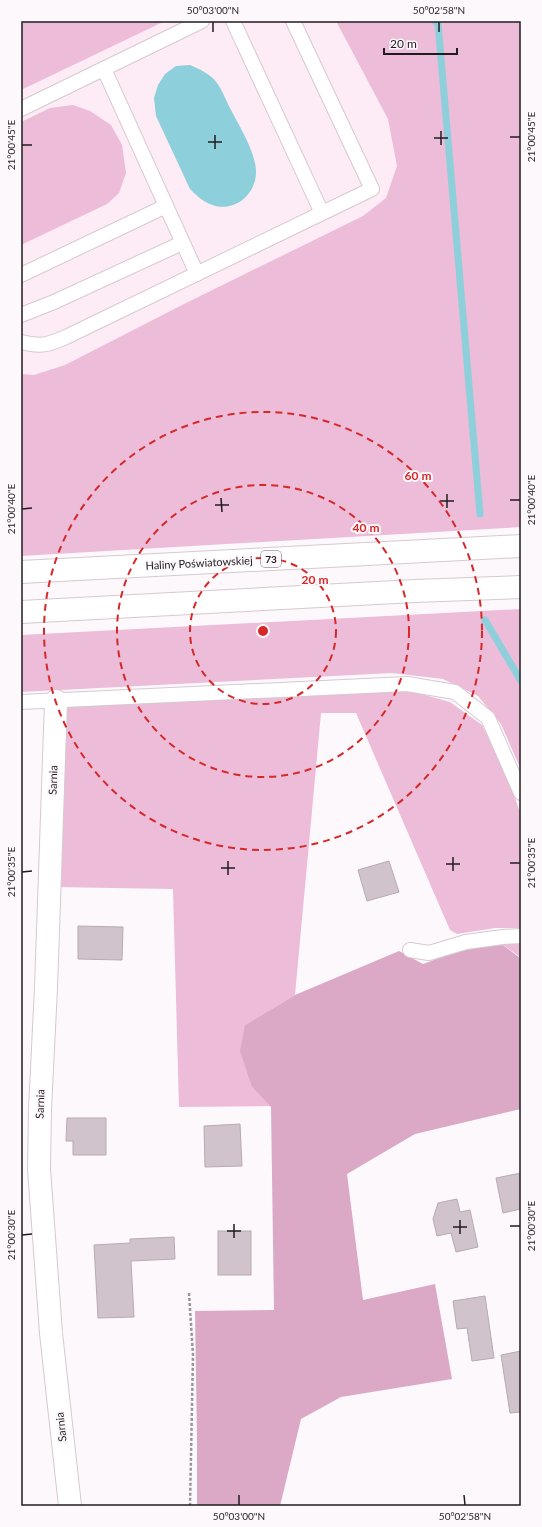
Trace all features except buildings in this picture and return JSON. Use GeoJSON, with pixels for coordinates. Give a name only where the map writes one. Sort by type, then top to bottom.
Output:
{"type":"FeatureCollection","features":[{"type":"Feature","properties":{"kind":"main road","name":"Haliny Poświatowskiej"},"geometry":{"type":"LineString","coordinates":[[21,572],[521,546]]}},
{"type":"Feature","properties":{"kind":"main road"},"geometry":{"type":"LineString","coordinates":[[21,612],[415,591],[521,587]]}},
{"type":"Feature","properties":{"kind":"main road","name":"Sarnia"},"geometry":{"type":"LineString","coordinates":[[56,701],[39,1169],[50,1333],[70,1506]]}},
{"type":"Feature","properties":{"kind":"lane"},"geometry":{"type":"LineString","coordinates":[[21,109],[202,21]]}},
{"type":"Feature","properties":{"kind":"lane"},"geometry":{"type":"LineString","coordinates":[[233,21],[322,213]]}},
{"type":"Feature","properties":{"kind":"lane"},"geometry":{"type":"LineString","coordinates":[[21,342],[37,346],[52,343],[159,293],[372,188],[293,21]]}},
{"type":"Feature","properties":{"kind":"lane"},"geometry":{"type":"LineString","coordinates":[[104,69],[197,274]]}},
{"type":"Feature","properties":{"kind":"lane"},"geometry":{"type":"LineString","coordinates":[[21,275],[166,206]]}},
{"type":"Feature","properties":{"kind":"lane"},"geometry":{"type":"LineString","coordinates":[[21,315],[54,302],[182,243]]}},
{"type":"Feature","properties":{"kind":"lane"},"geometry":{"type":"LineString","coordinates":[[21,702],[407,684],[455,692],[488,718],[521,793]]}},
{"type":"Feature","properties":{"kind":"lane"},"geometry":{"type":"LineString","coordinates":[[410,950],[429,953],[466,942],[521,936]]}},
{"type":"Feature","properties":{"kind":"path"},"geometry":{"type":"LineString","coordinates":[[190,1293],[193,1354],[190,1506]]}},
{"type":"Feature","properties":{"kind":"shaded area"},"geometry":{"type":"Polygon","coordinates":[[[21,21],[403,21],[456,445],[21,507],[21,21]]]}},
{"type":"Feature","properties":{"kind":"shaded area"},"geometry":{"type":"Polygon","coordinates":[[[21,21],[165,21],[21,90],[21,21]]]}},
{"type":"Feature","properties":{"kind":"shaded area"},"geometry":{"type":"Polygon","coordinates":[[[336,21],[521,21],[521,527],[21,556],[21,374],[34,375],[65,365],[184,304],[363,216],[386,198],[397,166],[388,119],[336,21]]]}},
{"type":"Feature","properties":{"kind":"shaded area"},"geometry":{"type":"Polygon","coordinates":[[[73,105],[90,111],[111,125],[122,145],[126,173],[119,193],[107,204],[21,245],[21,122],[50,108],[73,105]]]}},
{"type":"Feature","properties":{"kind":"shaded area"},"geometry":{"type":"Polygon","coordinates":[[[521,609],[521,770],[501,724],[478,696],[443,679],[392,673],[21,692],[21,635],[521,609]]]}},
{"type":"Feature","properties":{"kind":"shaded area"},"geometry":{"type":"Polygon","coordinates":[[[407,690],[450,702],[482,725],[506,773],[521,815],[521,928],[495,928],[457,934],[450,930],[356,713],[321,713],[295,995],[245,1025],[252,1087],[271,1106],[179,1107],[173,889],[54,887],[60,717],[68,705],[407,690]]]}},
{"type":"Feature","properties":{"kind":"shaded area"},"geometry":{"type":"Polygon","coordinates":[[[521,942],[521,963],[519,956],[500,943],[521,942]]]}},
{"type":"Feature","properties":{"kind":"shaded area"},"geometry":{"type":"Polygon","coordinates":[[[500,943],[519,957],[521,963],[521,1109],[415,1134],[347,1174],[363,1300],[435,1284],[452,1379],[341,1397],[301,1419],[280,1506],[197,1506],[195,1311],[274,1310],[271,1107],[252,1087],[240,1051],[245,1025],[295,995],[399,951],[423,964],[456,952],[500,943]]]}},
{"type":"Feature","properties":{"kind":"water"},"geometry":{"type":"Polygon","coordinates":[[[190,65],[208,74],[217,83],[246,139],[253,156],[256,172],[252,189],[241,201],[234,205],[226,207],[210,204],[202,200],[190,189],[156,116],[154,98],[158,85],[165,74],[176,66],[190,65]]]}},
{"type":"Feature","properties":{"kind":"waterway"},"geometry":{"type":"LineString","coordinates":[[435,21],[438,23],[480,514]]}},
{"type":"Feature","properties":{"kind":"waterway"},"geometry":{"type":"LineString","coordinates":[[485,620],[521,681]]}}]}
